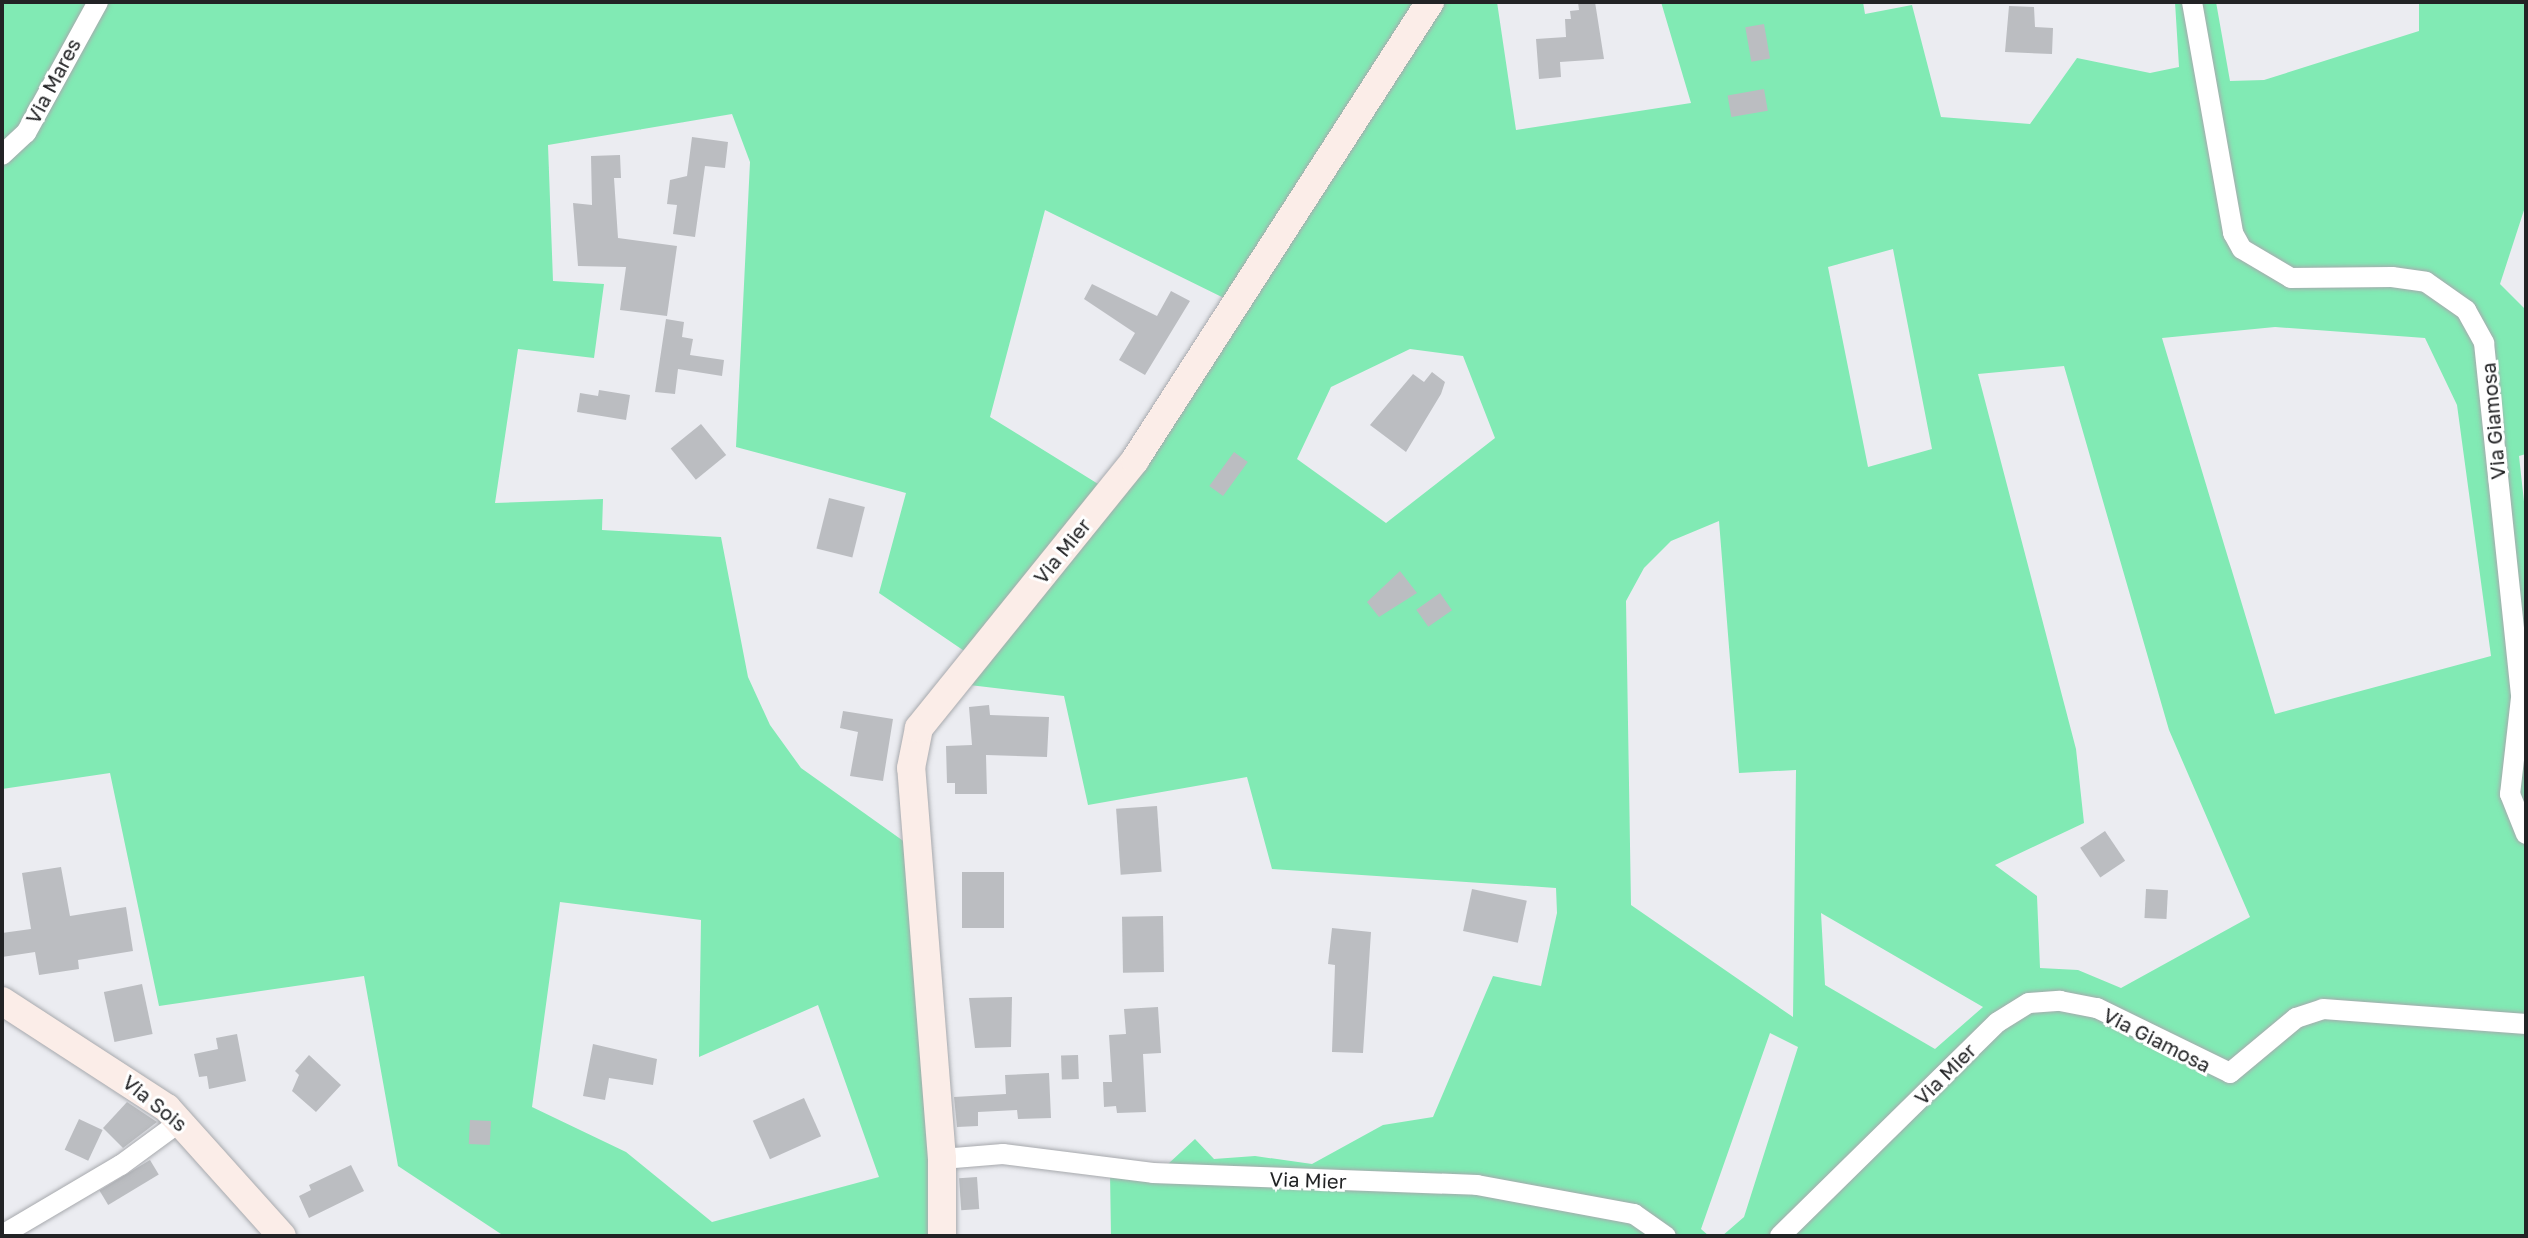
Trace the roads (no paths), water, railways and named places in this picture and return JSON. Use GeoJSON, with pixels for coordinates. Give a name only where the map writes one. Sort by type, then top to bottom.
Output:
{"type":"FeatureCollection","features":[{"type":"Feature","properties":{"kind":"street","name":"Via Mares"},"geometry":{"type":"LineString","coordinates":[[2,155],[26,133],[98,2]]}},
{"type":"Feature","properties":{"kind":"street","name":"Via Mier"},"geometry":{"type":"LineString","coordinates":[[942,1236],[942,1159],[911,768],[919,728],[1135,460],[1430,2]]}},
{"type":"Feature","properties":{"kind":"street","name":"Via Giamosa"},"geometry":{"type":"LineString","coordinates":[[2192,2],[2233,233],[2242,249],[2291,278],[2392,277],[2426,282],[2466,310],[2484,343],[2521,698],[2510,794],[2526,834]]}},
{"type":"Feature","properties":{"kind":"street","name":"Via Sois"},"geometry":{"type":"LineString","coordinates":[[2,1001],[141,1088],[181,1121],[282,1236]]}},
{"type":"Feature","properties":{"kind":"street","name":"Via Giamosa"},"geometry":{"type":"LineString","coordinates":[[2007,1015],[2044,1001],[2097,1008],[2230,1073],[2251,1061],[2285,1026],[2323,1009],[2526,1024]]}},
{"type":"Feature","properties":{"kind":"street","name":"Via Mier"},"geometry":{"type":"LineString","coordinates":[[1780,1236],[2007,1015]]}},
{"type":"Feature","properties":{"kind":"street"},"geometry":{"type":"LineString","coordinates":[[2,1235],[121,1165],[181,1121]]}},
{"type":"Feature","properties":{"kind":"street","name":"Via Mier"},"geometry":{"type":"LineString","coordinates":[[942,1159],[1003,1154],[1153,1173],[1477,1185],[1634,1214],[1666,1236]]}}]}
